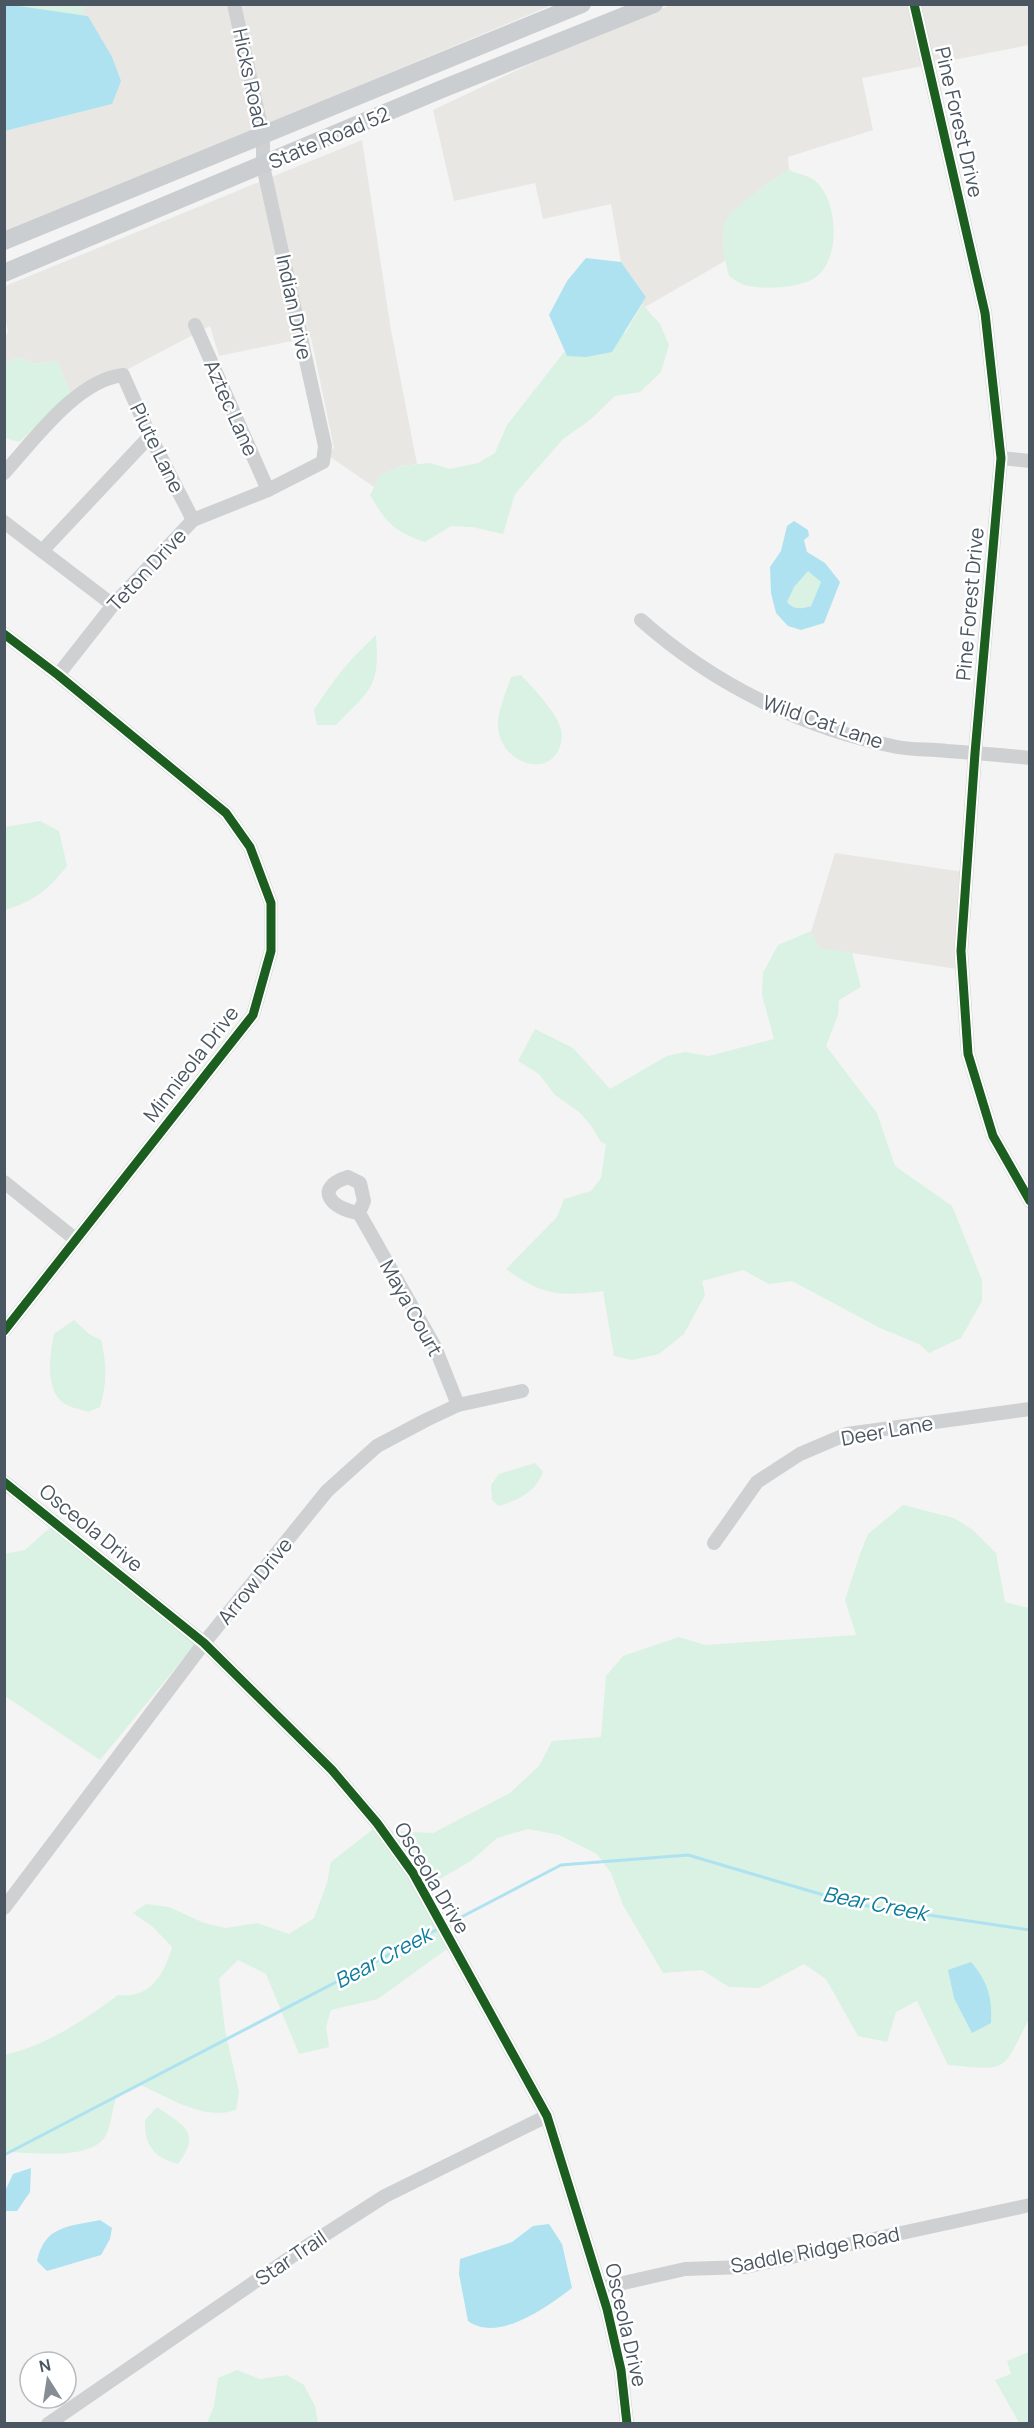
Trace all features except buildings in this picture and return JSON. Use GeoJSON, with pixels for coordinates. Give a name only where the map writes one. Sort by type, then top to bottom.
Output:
{"type":"FeatureCollection","features":[{"type":"Feature","properties":{"kind":"main road","name":"State Road 52"},"geometry":{"type":"LineString","coordinates":[[4,273],[582,4]]}},
{"type":"Feature","properties":{"kind":"main road","name":"State Road 52"},"geometry":{"type":"LineString","coordinates":[[4,241],[437,91],[654,4]]}},
{"type":"Feature","properties":{"kind":"street","name":"Hicks Road"},"geometry":{"type":"LineString","coordinates":[[234,4],[263,151]]}},
{"type":"Feature","properties":{"kind":"street","name":"Pine Forest Drive"},"geometry":{"type":"LineString","coordinates":[[914,4],[985,313],[1001,458],[975,753],[961,951],[968,1054],[993,1136],[1029,1201]]}},
{"type":"Feature","properties":{"kind":"street","name":"Indian Drive"},"geometry":{"type":"LineString","coordinates":[[263,151],[325,446],[323,462]]}},
{"type":"Feature","properties":{"kind":"street","name":"Aztec Lane"},"geometry":{"type":"LineString","coordinates":[[195,325],[268,490]]}},
{"type":"Feature","properties":{"kind":"street","name":"Piute Lane"},"geometry":{"type":"LineString","coordinates":[[4,473],[69,402],[110,376],[123,375],[150,436],[193,520]]}},
{"type":"Feature","properties":{"kind":"street"},"geometry":{"type":"LineString","coordinates":[[42,551],[150,436]]}},
{"type":"Feature","properties":{"kind":"street"},"geometry":{"type":"LineString","coordinates":[[1001,458],[1029,461]]}},
{"type":"Feature","properties":{"kind":"street","name":"Teton Drive"},"geometry":{"type":"LineString","coordinates":[[58,675],[113,605],[193,520],[268,490],[323,462]]}},
{"type":"Feature","properties":{"kind":"street"},"geometry":{"type":"LineString","coordinates":[[4,522],[113,605]]}},
{"type":"Feature","properties":{"kind":"street","name":"Wild Cat Lane"},"geometry":{"type":"LineString","coordinates":[[641,620],[690,659],[734,687],[774,708],[817,724],[898,747],[1029,758]]}},
{"type":"Feature","properties":{"kind":"street","name":"Minnieola Drive"},"geometry":{"type":"LineString","coordinates":[[4,634],[58,675],[226,813],[250,847],[271,903],[271,951],[253,1015],[4,1331]]}},
{"type":"Feature","properties":{"kind":"street"},"geometry":{"type":"LineString","coordinates":[[4,1182],[75,1239]]}},
{"type":"Feature","properties":{"kind":"street","name":"Maya Court"},"geometry":{"type":"LineString","coordinates":[[360,1213],[435,1347],[458,1405]]}},
{"type":"Feature","properties":{"kind":"street","name":"Arrow Drive"},"geometry":{"type":"LineString","coordinates":[[4,1908],[204,1643],[327,1491],[377,1446],[458,1405],[522,1391]]}},
{"type":"Feature","properties":{"kind":"street","name":"Deer Lane"},"geometry":{"type":"LineString","coordinates":[[714,1543],[757,1482],[800,1455],[847,1434],[1029,1409]]}},
{"type":"Feature","properties":{"kind":"street","name":"Osceola Drive"},"geometry":{"type":"LineString","coordinates":[[4,1482],[204,1643],[332,1770],[377,1823],[412,1873],[547,2116],[601,2288],[621,2370],[627,2424]]}},
{"type":"Feature","properties":{"kind":"street","name":"Star Trail"},"geometry":{"type":"LineString","coordinates":[[48,2424],[304,2248],[385,2196],[547,2116]]}},
{"type":"Feature","properties":{"kind":"street","name":"Saddle Ridge Road"},"geometry":{"type":"LineString","coordinates":[[601,2288],[685,2270],[745,2267],[1029,2205]]}},
{"type":"Feature","properties":{"kind":"shaded area"},"geometry":{"type":"Polygon","coordinates":[[[84,5],[229,5],[256,129],[5,232],[5,131],[112,104],[88,16],[82,15],[84,5]]]}},
{"type":"Feature","properties":{"kind":"shaded area"},"geometry":{"type":"Polygon","coordinates":[[[239,5],[552,5],[265,125],[239,5]]]}},
{"type":"Feature","properties":{"kind":"shaded area"},"geometry":{"type":"Polygon","coordinates":[[[671,5],[1029,5],[1029,45],[862,78],[873,130],[788,157],[789,170],[757,191],[724,237],[725,261],[645,307],[642,304],[646,297],[621,262],[611,204],[543,219],[535,183],[454,201],[433,110],[600,31],[671,5]]]}},
{"type":"Feature","properties":{"kind":"shaded area"},"geometry":{"type":"Polygon","coordinates":[[[362,140],[391,330],[417,464],[401,466],[381,475],[374,487],[326,454],[334,448],[311,337],[219,356],[210,326],[94,387],[71,394],[57,361],[34,364],[20,357],[5,363],[4,340],[8,331],[5,318],[5,286],[362,140]]]}},
{"type":"Feature","properties":{"kind":"shaded area"},"geometry":{"type":"Polygon","coordinates":[[[835,853],[971,873],[964,970],[818,948],[811,932],[835,853]]]}},
{"type":"Feature","properties":{"kind":"green space"},"geometry":{"type":"Polygon","coordinates":[[[6,5],[84,5],[82,15],[6,5]]]}},
{"type":"Feature","properties":{"kind":"green space"},"geometry":{"type":"Polygon","coordinates":[[[788,170],[814,180],[828,201],[834,230],[829,259],[822,271],[807,282],[769,288],[741,284],[729,276],[727,270],[723,240],[726,220],[745,200],[788,170]]]}},
{"type":"Feature","properties":{"kind":"green space"},"geometry":{"type":"Polygon","coordinates":[[[642,304],[660,324],[669,345],[661,372],[640,392],[615,396],[590,420],[563,439],[515,494],[503,534],[472,527],[451,526],[425,542],[399,530],[381,513],[370,495],[380,475],[401,466],[430,463],[450,469],[478,463],[495,453],[507,425],[565,351],[567,356],[626,332],[642,304]]]}},
{"type":"Feature","properties":{"kind":"green space"},"geometry":{"type":"Polygon","coordinates":[[[20,357],[34,364],[57,361],[71,394],[19,442],[5,438],[5,363],[20,357]]]}},
{"type":"Feature","properties":{"kind":"green space"},"geometry":{"type":"Polygon","coordinates":[[[808,570],[821,582],[811,606],[795,608],[787,602],[794,587],[808,570]]]}},
{"type":"Feature","properties":{"kind":"green space"},"geometry":{"type":"Polygon","coordinates":[[[376,635],[376,666],[371,686],[336,725],[317,725],[314,710],[321,699],[350,661],[376,635]]]}},
{"type":"Feature","properties":{"kind":"green space"},"geometry":{"type":"Polygon","coordinates":[[[521,675],[546,703],[561,729],[559,750],[551,759],[541,764],[530,764],[519,760],[501,741],[498,727],[500,709],[511,677],[521,675]]]}},
{"type":"Feature","properties":{"kind":"green space"},"geometry":{"type":"Polygon","coordinates":[[[40,821],[59,831],[67,866],[40,894],[5,910],[5,827],[40,821]]]}},
{"type":"Feature","properties":{"kind":"green space"},"geometry":{"type":"Polygon","coordinates":[[[811,931],[819,948],[852,953],[861,987],[839,1000],[838,1015],[826,1046],[877,1113],[895,1166],[952,1206],[982,1280],[982,1301],[961,1338],[929,1353],[919,1344],[880,1328],[792,1281],[769,1284],[743,1270],[702,1281],[705,1295],[684,1334],[659,1354],[632,1360],[614,1356],[603,1291],[575,1294],[552,1292],[518,1278],[506,1269],[557,1217],[564,1199],[591,1191],[601,1178],[606,1144],[601,1142],[579,1112],[555,1095],[539,1074],[518,1061],[535,1029],[573,1048],[610,1089],[667,1056],[685,1052],[709,1056],[774,1039],[762,995],[763,973],[778,945],[811,931]]]}},
{"type":"Feature","properties":{"kind":"green space"},"geometry":{"type":"Polygon","coordinates":[[[74,1320],[89,1334],[101,1340],[104,1358],[105,1382],[100,1407],[88,1412],[65,1404],[58,1398],[51,1381],[50,1361],[54,1334],[74,1320]]]}},
{"type":"Feature","properties":{"kind":"green space"},"geometry":{"type":"Polygon","coordinates":[[[535,1463],[543,1472],[531,1490],[499,1506],[492,1500],[491,1485],[499,1474],[535,1463]]]}},
{"type":"Feature","properties":{"kind":"green space"},"geometry":{"type":"Polygon","coordinates":[[[903,1505],[954,1518],[973,1530],[996,1553],[1005,1602],[1029,1608],[1029,2019],[1008,2058],[1002,2064],[983,2068],[948,2065],[917,2001],[896,2012],[887,2042],[858,2036],[826,1979],[804,1964],[759,1988],[729,1987],[702,1970],[663,1973],[623,1905],[611,1873],[597,1854],[559,1835],[528,1829],[497,1838],[471,1861],[426,1887],[389,1831],[433,1833],[510,1793],[539,1766],[552,1741],[601,1737],[606,1676],[623,1656],[679,1637],[705,1645],[856,1635],[845,1600],[860,1554],[868,1534],[903,1505]]]}},
{"type":"Feature","properties":{"kind":"green space"},"geometry":{"type":"Polygon","coordinates":[[[52,1526],[196,1643],[100,1760],[5,1696],[4,1554],[25,1550],[52,1526]]]}},
{"type":"Feature","properties":{"kind":"green space"},"geometry":{"type":"Polygon","coordinates":[[[372,1830],[377,1831],[409,1876],[447,1949],[378,1999],[331,2010],[326,2027],[329,2047],[299,2054],[266,1974],[238,1960],[219,1979],[225,2030],[239,2092],[236,2110],[223,2113],[198,2110],[138,2084],[117,2095],[106,2135],[99,2143],[88,2149],[59,2154],[5,2152],[4,2055],[35,2045],[64,2031],[118,1995],[139,1993],[147,1989],[154,1983],[165,1966],[172,1947],[153,1927],[133,1913],[146,1904],[169,1907],[204,1923],[226,1928],[257,1923],[289,1934],[314,1918],[327,1883],[331,1862],[372,1830]]]}},
{"type":"Feature","properties":{"kind":"green space"},"geometry":{"type":"Polygon","coordinates":[[[157,2107],[181,2124],[189,2136],[189,2144],[178,2164],[157,2154],[146,2137],[145,2120],[157,2107]]]}},
{"type":"Feature","properties":{"kind":"green space"},"geometry":{"type":"Polygon","coordinates":[[[1029,2352],[1029,2423],[1019,2423],[995,2380],[1011,2374],[1007,2361],[1029,2352]]]}},
{"type":"Feature","properties":{"kind":"green space"},"geometry":{"type":"Polygon","coordinates":[[[237,2370],[260,2379],[287,2375],[304,2385],[315,2406],[318,2423],[207,2423],[214,2406],[218,2378],[237,2370]]]}},
{"type":"Feature","properties":{"kind":"water"},"geometry":{"type":"Polygon","coordinates":[[[5,4],[88,16],[112,57],[121,81],[112,104],[5,131],[5,4]]]}},
{"type":"Feature","properties":{"kind":"water"},"geometry":{"type":"Polygon","coordinates":[[[586,258],[621,262],[646,297],[612,352],[586,357],[567,356],[549,315],[567,281],[586,258]]]}},
{"type":"Feature","properties":{"kind":"water"},"geometry":{"type":"Polygon","coordinates":[[[794,521],[808,530],[809,536],[804,540],[807,552],[825,563],[840,582],[824,623],[801,630],[788,626],[776,613],[771,593],[770,567],[781,551],[787,526],[794,521]],[[808,571],[794,587],[787,602],[798,608],[811,606],[821,582],[808,571]]]}},
{"type":"Feature","properties":{"kind":"water"},"geometry":{"type":"Polygon","coordinates":[[[971,1962],[985,1983],[990,1998],[991,2014],[991,2023],[972,2033],[954,1998],[948,1970],[971,1962]]]}},
{"type":"Feature","properties":{"kind":"water"},"geometry":{"type":"Polygon","coordinates":[[[31,2168],[30,2192],[17,2211],[5,2211],[5,2191],[13,2174],[31,2168]]]}},
{"type":"Feature","properties":{"kind":"water"},"geometry":{"type":"Polygon","coordinates":[[[100,2220],[112,2228],[110,2239],[101,2255],[47,2271],[37,2261],[46,2240],[52,2234],[68,2227],[100,2220]]]}},
{"type":"Feature","properties":{"kind":"water"},"geometry":{"type":"Polygon","coordinates":[[[549,2224],[562,2244],[572,2288],[536,2313],[507,2325],[493,2328],[480,2327],[468,2321],[459,2274],[460,2259],[512,2242],[533,2226],[549,2224]]]}},
{"type":"Feature","properties":{"kind":"waterway","name":"Bear Creek"},"geometry":{"type":"LineString","coordinates":[[446,1925],[561,1865],[688,1855],[854,1904],[1030,1930]]}},
{"type":"Feature","properties":{"kind":"waterway","name":"Bear Creek"},"geometry":{"type":"LineString","coordinates":[[4,2155],[438,1929]]}},
{"type":"Feature","properties":{"kind":"cycle path"},"geometry":{"type":"LineString","coordinates":[[914,4],[985,313],[1001,458],[975,753],[961,951],[968,1054],[993,1136],[1030,1201]]}},
{"type":"Feature","properties":{"kind":"cycle path"},"geometry":{"type":"LineString","coordinates":[[4,634],[58,675],[226,813],[250,847],[271,903],[271,951],[253,1015],[4,1331]]}},
{"type":"Feature","properties":{"kind":"cycle path"},"geometry":{"type":"LineString","coordinates":[[4,1482],[204,1643],[332,1770],[377,1823],[413,1873],[547,2116],[607,2309],[621,2370],[627,2424]]}}]}
